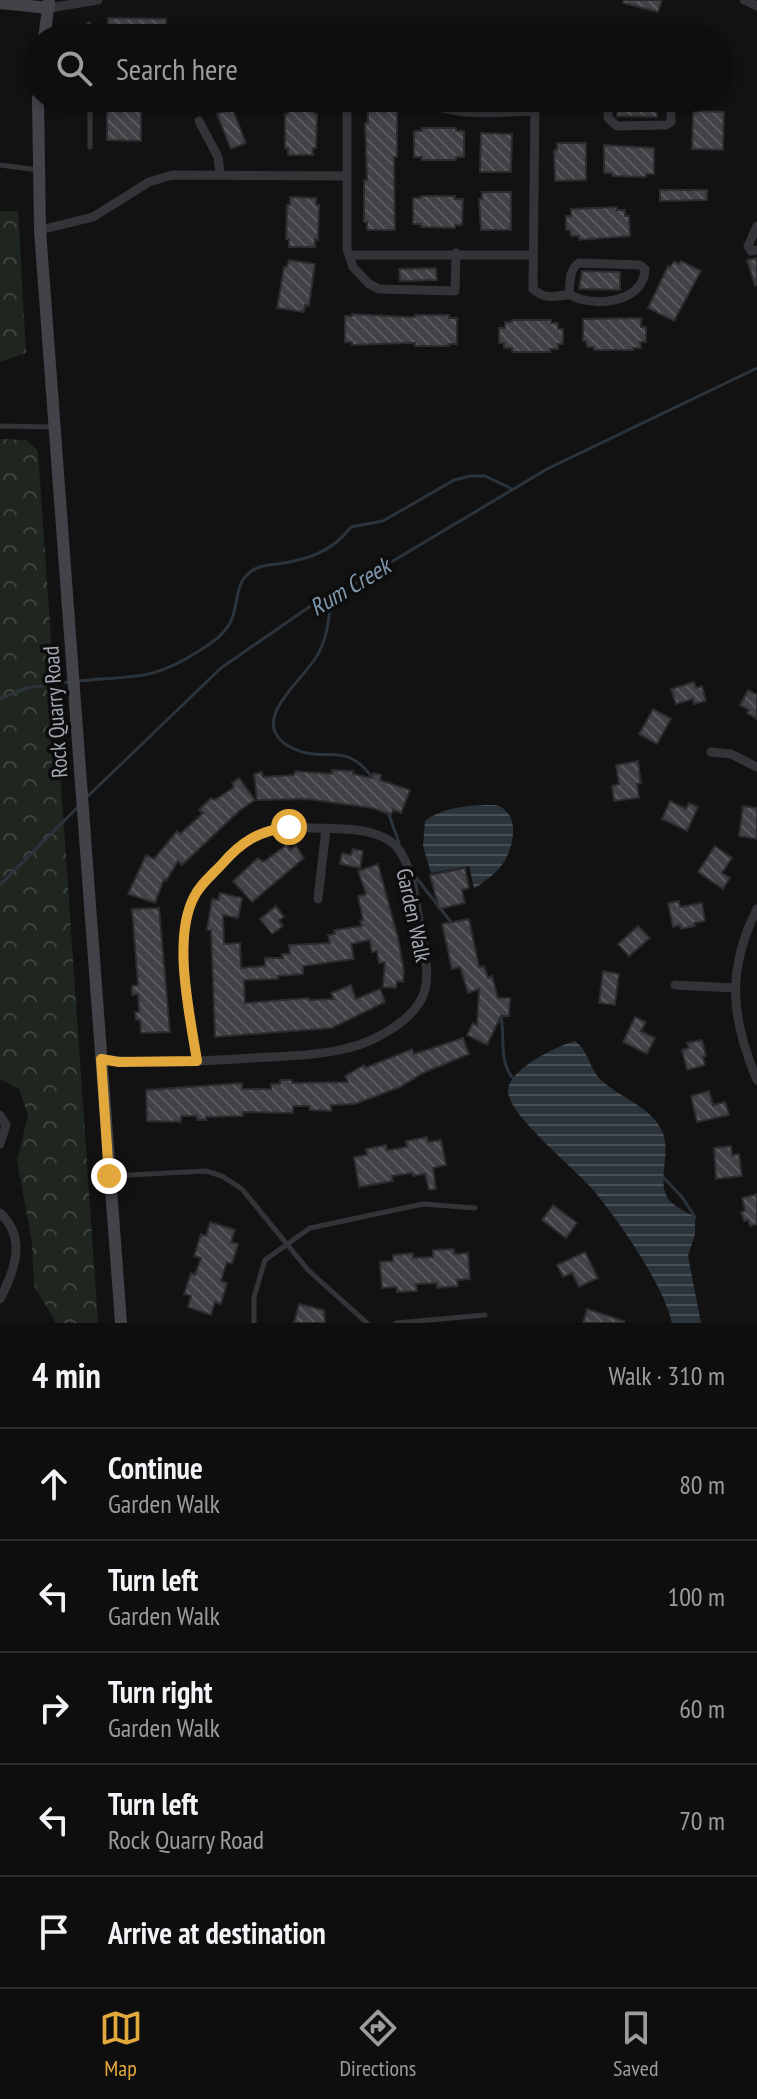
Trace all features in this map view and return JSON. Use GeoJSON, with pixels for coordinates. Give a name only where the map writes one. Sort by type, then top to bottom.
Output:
{"type":"FeatureCollection","features":[{"type":"Feature","properties":{"kind":"street"},"geometry":{"type":"LineString","coordinates":[[0,3],[49,4],[98,0]]}},
{"type":"Feature","properties":{"kind":"street"},"geometry":{"type":"LineString","coordinates":[[744,0],[757,6]]}},
{"type":"Feature","properties":{"kind":"street"},"geometry":{"type":"LineString","coordinates":[[46,24],[49,4]]}},
{"type":"Feature","properties":{"kind":"street","name":"Rock Quarry Road"},"geometry":{"type":"LineString","coordinates":[[38,112],[40,230],[121,1323]]}},
{"type":"Feature","properties":{"kind":"street"},"geometry":{"type":"LineString","coordinates":[[347,112],[346,240],[349,255],[361,276],[379,289],[455,291],[456,253]]}},
{"type":"Feature","properties":{"kind":"street"},"geometry":{"type":"LineString","coordinates":[[451,112],[484,112]]}},
{"type":"Feature","properties":{"kind":"street"},"geometry":{"type":"LineString","coordinates":[[534,112],[533,289],[551,298],[569,294],[581,300],[617,300],[627,297],[638,287],[645,269],[640,265],[579,263],[574,266],[569,294]]}},
{"type":"Feature","properties":{"kind":"street"},"geometry":{"type":"LineString","coordinates":[[608,112],[608,118],[617,126],[666,125],[671,122],[671,112]]}},
{"type":"Feature","properties":{"kind":"street"},"geometry":{"type":"LineString","coordinates":[[199,121],[218,157],[220,174]]}},
{"type":"Feature","properties":{"kind":"street"},"geometry":{"type":"LineString","coordinates":[[40,230],[93,217],[149,182],[172,175],[346,176]]}},
{"type":"Feature","properties":{"kind":"street"},"geometry":{"type":"LineString","coordinates":[[757,226],[748,246],[751,251],[757,250]]}},
{"type":"Feature","properties":{"kind":"street"},"geometry":{"type":"LineString","coordinates":[[349,255],[533,255]]}},
{"type":"Feature","properties":{"kind":"street"},"geometry":{"type":"LineString","coordinates":[[711,752],[731,754],[757,767]]}},
{"type":"Feature","properties":{"kind":"street","name":"Garden Walk"},"geometry":{"type":"LineString","coordinates":[[101,1059],[119,1062],[197,1061],[307,1054],[350,1048],[406,1020],[422,999],[426,985],[425,956],[408,871],[398,849],[384,836],[326,829],[271,829],[250,837],[236,848],[199,888],[187,919],[184,954],[197,1061]]}},
{"type":"Feature","properties":{"kind":"street"},"geometry":{"type":"LineString","coordinates":[[318,899],[326,829]]}},
{"type":"Feature","properties":{"kind":"street"},"geometry":{"type":"LineString","coordinates":[[757,909],[745,934],[736,966],[735,988],[743,1048],[757,1080]]}},
{"type":"Feature","properties":{"kind":"street"},"geometry":{"type":"LineString","coordinates":[[675,985],[735,988]]}},
{"type":"Feature","properties":{"kind":"street"},"geometry":{"type":"LineString","coordinates":[[0,1115],[6,1129],[0,1144]]}},
{"type":"Feature","properties":{"kind":"street"},"geometry":{"type":"LineString","coordinates":[[0,1213],[13,1231],[17,1253],[14,1269],[0,1299]]}},
{"type":"Feature","properties":{"kind":"lane"},"geometry":{"type":"LineString","coordinates":[[90,112],[90,147]]}},
{"type":"Feature","properties":{"kind":"lane"},"geometry":{"type":"LineString","coordinates":[[0,165],[38,170]]}},
{"type":"Feature","properties":{"kind":"lane"},"geometry":{"type":"LineString","coordinates":[[0,426],[54,427]]}},
{"type":"Feature","properties":{"kind":"lane"},"geometry":{"type":"LineString","coordinates":[[109,1176],[206,1171],[222,1176],[242,1189],[308,1270],[367,1323]]}},
{"type":"Feature","properties":{"kind":"lane"},"geometry":{"type":"LineString","coordinates":[[254,1323],[254,1297],[265,1260],[310,1228],[423,1204],[475,1208]]}},
{"type":"Feature","properties":{"kind":"lane"},"geometry":{"type":"LineString","coordinates":[[396,1323],[485,1315]]}},
{"type":"Feature","properties":{"kind":"green space"},"geometry":{"type":"Polygon","coordinates":[[[0,211],[18,211],[26,353],[0,362],[0,211]]]}},
{"type":"Feature","properties":{"kind":"green space"},"geometry":{"type":"Polygon","coordinates":[[[0,439],[26,440],[38,451],[98,1323],[56,1323],[34,1286],[32,1243],[17,1161],[28,1115],[19,1089],[0,1079],[0,439]]]}},
{"type":"Feature","properties":{"kind":"shaded area"},"geometry":{"type":"Polygon","coordinates":[[[496,805],[509,815],[513,829],[508,854],[498,870],[474,889],[469,866],[431,873],[423,846],[425,821],[450,809],[496,805]]]}},
{"type":"Feature","properties":{"kind":"shaded area"},"geometry":{"type":"Polygon","coordinates":[[[575,1041],[602,1081],[652,1116],[663,1133],[665,1193],[672,1203],[695,1217],[695,1234],[688,1256],[701,1323],[672,1323],[660,1291],[616,1219],[585,1181],[530,1127],[511,1101],[508,1090],[516,1074],[546,1053],[575,1041]]]}},
{"type":"Feature","properties":{"kind":"building"},"geometry":{"type":"Polygon","coordinates":[[[624,0],[662,0],[658,12],[623,3],[624,0]]]}},
{"type":"Feature","properties":{"kind":"building"},"geometry":{"type":"Polygon","coordinates":[[[108,18],[166,19],[166,24],[108,24],[108,18]]]}},
{"type":"Feature","properties":{"kind":"building"},"geometry":{"type":"Polygon","coordinates":[[[107,112],[141,112],[141,141],[107,140],[107,112]]]}},
{"type":"Feature","properties":{"kind":"building"},"geometry":{"type":"Polygon","coordinates":[[[234,112],[246,143],[231,149],[217,114],[234,112]]]}},
{"type":"Feature","properties":{"kind":"building"},"geometry":{"type":"Polygon","coordinates":[[[368,112],[398,112],[397,157],[394,157],[395,230],[367,230],[367,222],[364,222],[364,180],[367,180],[365,123],[368,123],[368,112]]]}},
{"type":"Feature","properties":{"kind":"building"},"geometry":{"type":"Polygon","coordinates":[[[617,112],[657,112],[657,117],[617,116],[617,112]]]}},
{"type":"Feature","properties":{"kind":"building"},"geometry":{"type":"Polygon","coordinates":[[[693,112],[724,112],[723,150],[692,149],[693,112]]]}},
{"type":"Feature","properties":{"kind":"building"},"geometry":{"type":"Polygon","coordinates":[[[285,114],[317,114],[313,155],[288,155],[288,148],[285,148],[285,114]]]}},
{"type":"Feature","properties":{"kind":"building"},"geometry":{"type":"Polygon","coordinates":[[[422,128],[456,128],[456,131],[464,131],[464,157],[456,157],[456,160],[422,160],[422,157],[414,157],[414,131],[422,131],[422,128]]]}},
{"type":"Feature","properties":{"kind":"building"},"geometry":{"type":"Polygon","coordinates":[[[481,133],[512,134],[511,172],[480,172],[481,133]]]}},
{"type":"Feature","properties":{"kind":"building"},"geometry":{"type":"Polygon","coordinates":[[[557,143],[586,143],[586,180],[555,181],[554,150],[557,150],[557,143]]]}},
{"type":"Feature","properties":{"kind":"building"},"geometry":{"type":"Polygon","coordinates":[[[604,145],[654,148],[654,174],[646,174],[646,177],[604,173],[604,145]]]}},
{"type":"Feature","properties":{"kind":"building"},"geometry":{"type":"Polygon","coordinates":[[[660,190],[707,190],[707,200],[660,201],[660,190]]]}},
{"type":"Feature","properties":{"kind":"building"},"geometry":{"type":"Polygon","coordinates":[[[482,192],[511,192],[511,230],[481,230],[479,199],[482,199],[482,192]]]}},
{"type":"Feature","properties":{"kind":"building"},"geometry":{"type":"Polygon","coordinates":[[[455,196],[455,199],[463,199],[462,225],[455,225],[455,228],[413,224],[413,198],[455,196]]]}},
{"type":"Feature","properties":{"kind":"building"},"geometry":{"type":"Polygon","coordinates":[[[290,197],[316,198],[316,205],[319,205],[315,247],[289,247],[289,239],[286,239],[290,197]]]}},
{"type":"Feature","properties":{"kind":"building"},"geometry":{"type":"Polygon","coordinates":[[[617,207],[629,216],[630,236],[579,240],[579,236],[571,236],[570,230],[566,230],[566,216],[571,216],[571,209],[617,207]]]}},
{"type":"Feature","properties":{"kind":"building"},"geometry":{"type":"Polygon","coordinates":[[[757,258],[757,285],[755,286],[747,260],[757,258]]]}},
{"type":"Feature","properties":{"kind":"building"},"geometry":{"type":"Polygon","coordinates":[[[289,260],[315,264],[309,306],[305,305],[304,312],[277,308],[284,267],[287,267],[289,260]]]}},
{"type":"Feature","properties":{"kind":"building"},"geometry":{"type":"Polygon","coordinates":[[[674,261],[679,264],[681,261],[701,271],[674,321],[648,308],[668,266],[674,261]]]}},
{"type":"Feature","properties":{"kind":"building"},"geometry":{"type":"Polygon","coordinates":[[[436,268],[437,280],[400,281],[399,269],[436,268]]]}},
{"type":"Feature","properties":{"kind":"building"},"geometry":{"type":"Polygon","coordinates":[[[582,271],[620,272],[620,290],[579,289],[582,271]]]}},
{"type":"Feature","properties":{"kind":"building"},"geometry":{"type":"Polygon","coordinates":[[[449,315],[449,318],[457,318],[457,344],[352,345],[352,342],[345,342],[345,316],[407,317],[449,315]]]}},
{"type":"Feature","properties":{"kind":"building"},"geometry":{"type":"Polygon","coordinates":[[[641,318],[641,327],[646,327],[646,342],[640,342],[641,348],[594,350],[583,341],[583,319],[641,318]]]}},
{"type":"Feature","properties":{"kind":"building"},"geometry":{"type":"Polygon","coordinates":[[[551,320],[551,323],[558,323],[558,329],[563,329],[563,344],[558,344],[558,349],[550,349],[550,352],[512,352],[512,348],[504,348],[504,343],[499,343],[499,328],[505,328],[505,322],[551,320]]]}},
{"type":"Feature","properties":{"kind":"building"},"geometry":{"type":"Polygon","coordinates":[[[694,682],[696,688],[702,686],[706,701],[694,704],[693,699],[676,704],[671,689],[694,682]]]}},
{"type":"Feature","properties":{"kind":"building"},"geometry":{"type":"Polygon","coordinates":[[[748,690],[757,695],[757,719],[740,705],[748,690]]]}},
{"type":"Feature","properties":{"kind":"building"},"geometry":{"type":"Polygon","coordinates":[[[653,709],[671,719],[657,744],[639,734],[653,709]]]}},
{"type":"Feature","properties":{"kind":"building"},"geometry":{"type":"Polygon","coordinates":[[[638,761],[641,783],[637,784],[639,798],[614,801],[612,786],[619,784],[616,765],[638,761]]]}},
{"type":"Feature","properties":{"kind":"building"},"geometry":{"type":"Polygon","coordinates":[[[332,770],[353,771],[353,774],[372,778],[373,773],[381,775],[380,780],[410,790],[401,813],[393,810],[391,815],[373,808],[306,799],[257,800],[254,774],[262,772],[263,777],[294,775],[295,771],[332,774],[332,770]]]}},
{"type":"Feature","properties":{"kind":"building"},"geometry":{"type":"Polygon","coordinates":[[[239,778],[255,800],[239,811],[182,865],[178,861],[166,881],[164,879],[155,903],[128,894],[146,855],[154,859],[177,831],[180,834],[203,813],[199,810],[211,798],[214,800],[234,787],[232,783],[239,778]]]}},
{"type":"Feature","properties":{"kind":"building"},"geometry":{"type":"Polygon","coordinates":[[[670,801],[686,809],[689,803],[698,807],[687,831],[662,819],[670,801]]]}},
{"type":"Feature","properties":{"kind":"building"},"geometry":{"type":"Polygon","coordinates":[[[743,806],[757,808],[757,839],[739,836],[743,806]]]}},
{"type":"Feature","properties":{"kind":"building"},"geometry":{"type":"Polygon","coordinates":[[[287,845],[290,850],[296,846],[304,858],[252,902],[233,881],[258,858],[263,862],[287,845]]]}},
{"type":"Feature","properties":{"kind":"building"},"geometry":{"type":"Polygon","coordinates":[[[715,846],[732,858],[722,873],[730,878],[723,889],[698,872],[715,846]]]}},
{"type":"Feature","properties":{"kind":"building"},"geometry":{"type":"Polygon","coordinates":[[[353,849],[363,851],[360,868],[340,864],[342,853],[351,855],[353,849]]]}},
{"type":"Feature","properties":{"kind":"building"},"geometry":{"type":"Polygon","coordinates":[[[378,864],[398,938],[403,982],[397,981],[396,988],[383,987],[385,962],[379,963],[377,951],[372,952],[370,940],[351,944],[354,959],[303,966],[303,974],[278,976],[278,979],[244,980],[245,1003],[334,999],[331,993],[351,985],[356,999],[380,989],[385,1002],[332,1028],[215,1037],[211,930],[207,930],[212,899],[218,900],[220,893],[242,898],[238,918],[223,915],[224,944],[240,943],[241,968],[265,966],[265,958],[283,958],[282,954],[290,954],[289,945],[330,943],[328,935],[335,934],[334,930],[362,926],[358,896],[366,894],[358,871],[378,864]]]}},
{"type":"Feature","properties":{"kind":"building"},"geometry":{"type":"Polygon","coordinates":[[[465,868],[469,888],[462,890],[465,903],[439,909],[430,875],[465,868]]]}},
{"type":"Feature","properties":{"kind":"building"},"geometry":{"type":"Polygon","coordinates":[[[679,901],[680,907],[702,903],[705,921],[681,929],[680,925],[673,927],[668,903],[679,901]]]}},
{"type":"Feature","properties":{"kind":"building"},"geometry":{"type":"Polygon","coordinates":[[[276,906],[284,917],[279,920],[283,926],[272,934],[260,919],[276,906]]]}},
{"type":"Feature","properties":{"kind":"building"},"geometry":{"type":"Polygon","coordinates":[[[159,908],[170,1032],[141,1033],[140,1020],[136,1020],[135,1012],[139,1012],[138,994],[132,995],[132,986],[138,985],[132,909],[159,908]]]}},
{"type":"Feature","properties":{"kind":"building"},"geometry":{"type":"Polygon","coordinates":[[[469,919],[479,967],[484,966],[488,978],[492,976],[498,998],[510,998],[509,1016],[501,1016],[487,1045],[467,1035],[473,1023],[477,1026],[479,989],[468,993],[460,967],[452,969],[442,924],[469,919]]]}},
{"type":"Feature","properties":{"kind":"building"},"geometry":{"type":"Polygon","coordinates":[[[638,926],[650,938],[629,956],[618,944],[638,926]]]}},
{"type":"Feature","properties":{"kind":"building"},"geometry":{"type":"Polygon","coordinates":[[[603,971],[619,974],[615,1005],[599,1003],[603,971]]]}},
{"type":"Feature","properties":{"kind":"building"},"geometry":{"type":"Polygon","coordinates":[[[635,1017],[646,1022],[641,1031],[655,1038],[647,1054],[623,1042],[635,1017]]]}},
{"type":"Feature","properties":{"kind":"building"},"geometry":{"type":"Polygon","coordinates":[[[463,1038],[469,1054],[423,1073],[400,1087],[355,1104],[331,1105],[331,1111],[293,1106],[293,1113],[243,1112],[243,1116],[206,1117],[206,1120],[197,1120],[197,1116],[181,1116],[181,1122],[147,1121],[146,1090],[242,1083],[242,1089],[271,1089],[271,1084],[280,1084],[280,1080],[292,1080],[292,1083],[348,1082],[345,1076],[364,1065],[365,1068],[412,1049],[414,1054],[463,1038]]]}},
{"type":"Feature","properties":{"kind":"building"},"geometry":{"type":"Polygon","coordinates":[[[702,1040],[705,1065],[687,1070],[682,1050],[689,1048],[687,1043],[702,1040]]]}},
{"type":"Feature","properties":{"kind":"building"},"geometry":{"type":"Polygon","coordinates":[[[709,1091],[713,1105],[725,1102],[729,1115],[697,1122],[691,1096],[709,1091]]]}},
{"type":"Feature","properties":{"kind":"building"},"geometry":{"type":"Polygon","coordinates":[[[427,1137],[428,1142],[441,1140],[446,1165],[433,1168],[436,1189],[429,1190],[425,1174],[413,1176],[412,1173],[392,1176],[393,1181],[359,1187],[354,1157],[367,1155],[366,1149],[386,1145],[387,1150],[407,1147],[406,1141],[427,1137]]]}},
{"type":"Feature","properties":{"kind":"building"},"geometry":{"type":"Polygon","coordinates":[[[731,1146],[732,1155],[739,1154],[742,1176],[716,1179],[714,1148],[731,1146]]]}},
{"type":"Feature","properties":{"kind":"building"},"geometry":{"type":"Polygon","coordinates":[[[757,1194],[757,1224],[750,1226],[741,1212],[745,1211],[742,1198],[757,1194]]]}},
{"type":"Feature","properties":{"kind":"building"},"geometry":{"type":"Polygon","coordinates":[[[553,1205],[577,1223],[566,1238],[542,1220],[553,1205]]]}},
{"type":"Feature","properties":{"kind":"building"},"geometry":{"type":"Polygon","coordinates":[[[210,1222],[235,1230],[231,1242],[238,1244],[232,1264],[227,1262],[221,1281],[227,1283],[221,1304],[215,1302],[211,1315],[188,1307],[191,1296],[184,1294],[191,1273],[195,1275],[201,1258],[194,1256],[201,1234],[206,1236],[210,1222]]]}},
{"type":"Feature","properties":{"kind":"building"},"geometry":{"type":"Polygon","coordinates":[[[454,1249],[454,1254],[468,1253],[470,1279],[457,1280],[458,1286],[437,1288],[437,1283],[416,1284],[417,1291],[397,1292],[397,1287],[382,1288],[380,1262],[393,1261],[393,1255],[413,1253],[413,1258],[433,1257],[433,1250],[454,1249]]]}},
{"type":"Feature","properties":{"kind":"building"},"geometry":{"type":"Polygon","coordinates":[[[585,1252],[598,1278],[579,1287],[572,1273],[563,1277],[557,1265],[585,1252]]]}},
{"type":"Feature","properties":{"kind":"building"},"geometry":{"type":"Polygon","coordinates":[[[299,1304],[324,1310],[325,1323],[294,1323],[299,1304]]]}},
{"type":"Feature","properties":{"kind":"building"},"geometry":{"type":"Polygon","coordinates":[[[587,1309],[624,1321],[624,1323],[583,1323],[587,1309]]]}},
{"type":"Feature","properties":{"kind":"waterway","name":"Rum Creek"},"geometry":{"type":"LineString","coordinates":[[87,797],[221,668],[315,603],[331,598],[547,469],[757,368]]}},
{"type":"Feature","properties":{"kind":"waterway"},"geometry":{"type":"LineString","coordinates":[[77,681],[140,676],[182,661],[212,642],[227,628],[241,584],[252,571],[262,566],[299,560],[327,549],[351,527],[383,521],[454,480],[485,476],[510,488]]}},
{"type":"Feature","properties":{"kind":"waterway"},"geometry":{"type":"LineString","coordinates":[[331,598],[322,646],[282,700],[273,726],[278,738],[292,748],[304,753],[344,756],[364,767],[374,780]]}},
{"type":"Feature","properties":{"kind":"waterway"},"geometry":{"type":"LineString","coordinates":[[0,699],[26,688],[69,682]]}},
{"type":"Feature","properties":{"kind":"waterway","name":"Rum Creek"},"geometry":{"type":"LineString","coordinates":[[0,885],[79,806]]}},
{"type":"Feature","properties":{"kind":"waterway"},"geometry":{"type":"LineString","coordinates":[[388,812],[399,843]]}},
{"type":"Feature","properties":{"kind":"waterway"},"geometry":{"type":"LineString","coordinates":[[414,875],[454,926]]}},
{"type":"Feature","properties":{"kind":"waterway"},"geometry":{"type":"LineString","coordinates":[[500,1013],[505,1062],[512,1077]]}},
{"type":"Feature","properties":{"kind":"waterway"},"geometry":{"type":"LineString","coordinates":[[663,1177],[695,1217]]}},
{"type":"Feature","properties":{"kind":"route"},"geometry":{"type":"LineString","coordinates":[[109,1176],[101,1059],[119,1062],[197,1061],[184,954],[187,919],[193,899],[199,888],[250,837],[271,829],[289,827]]}}]}
